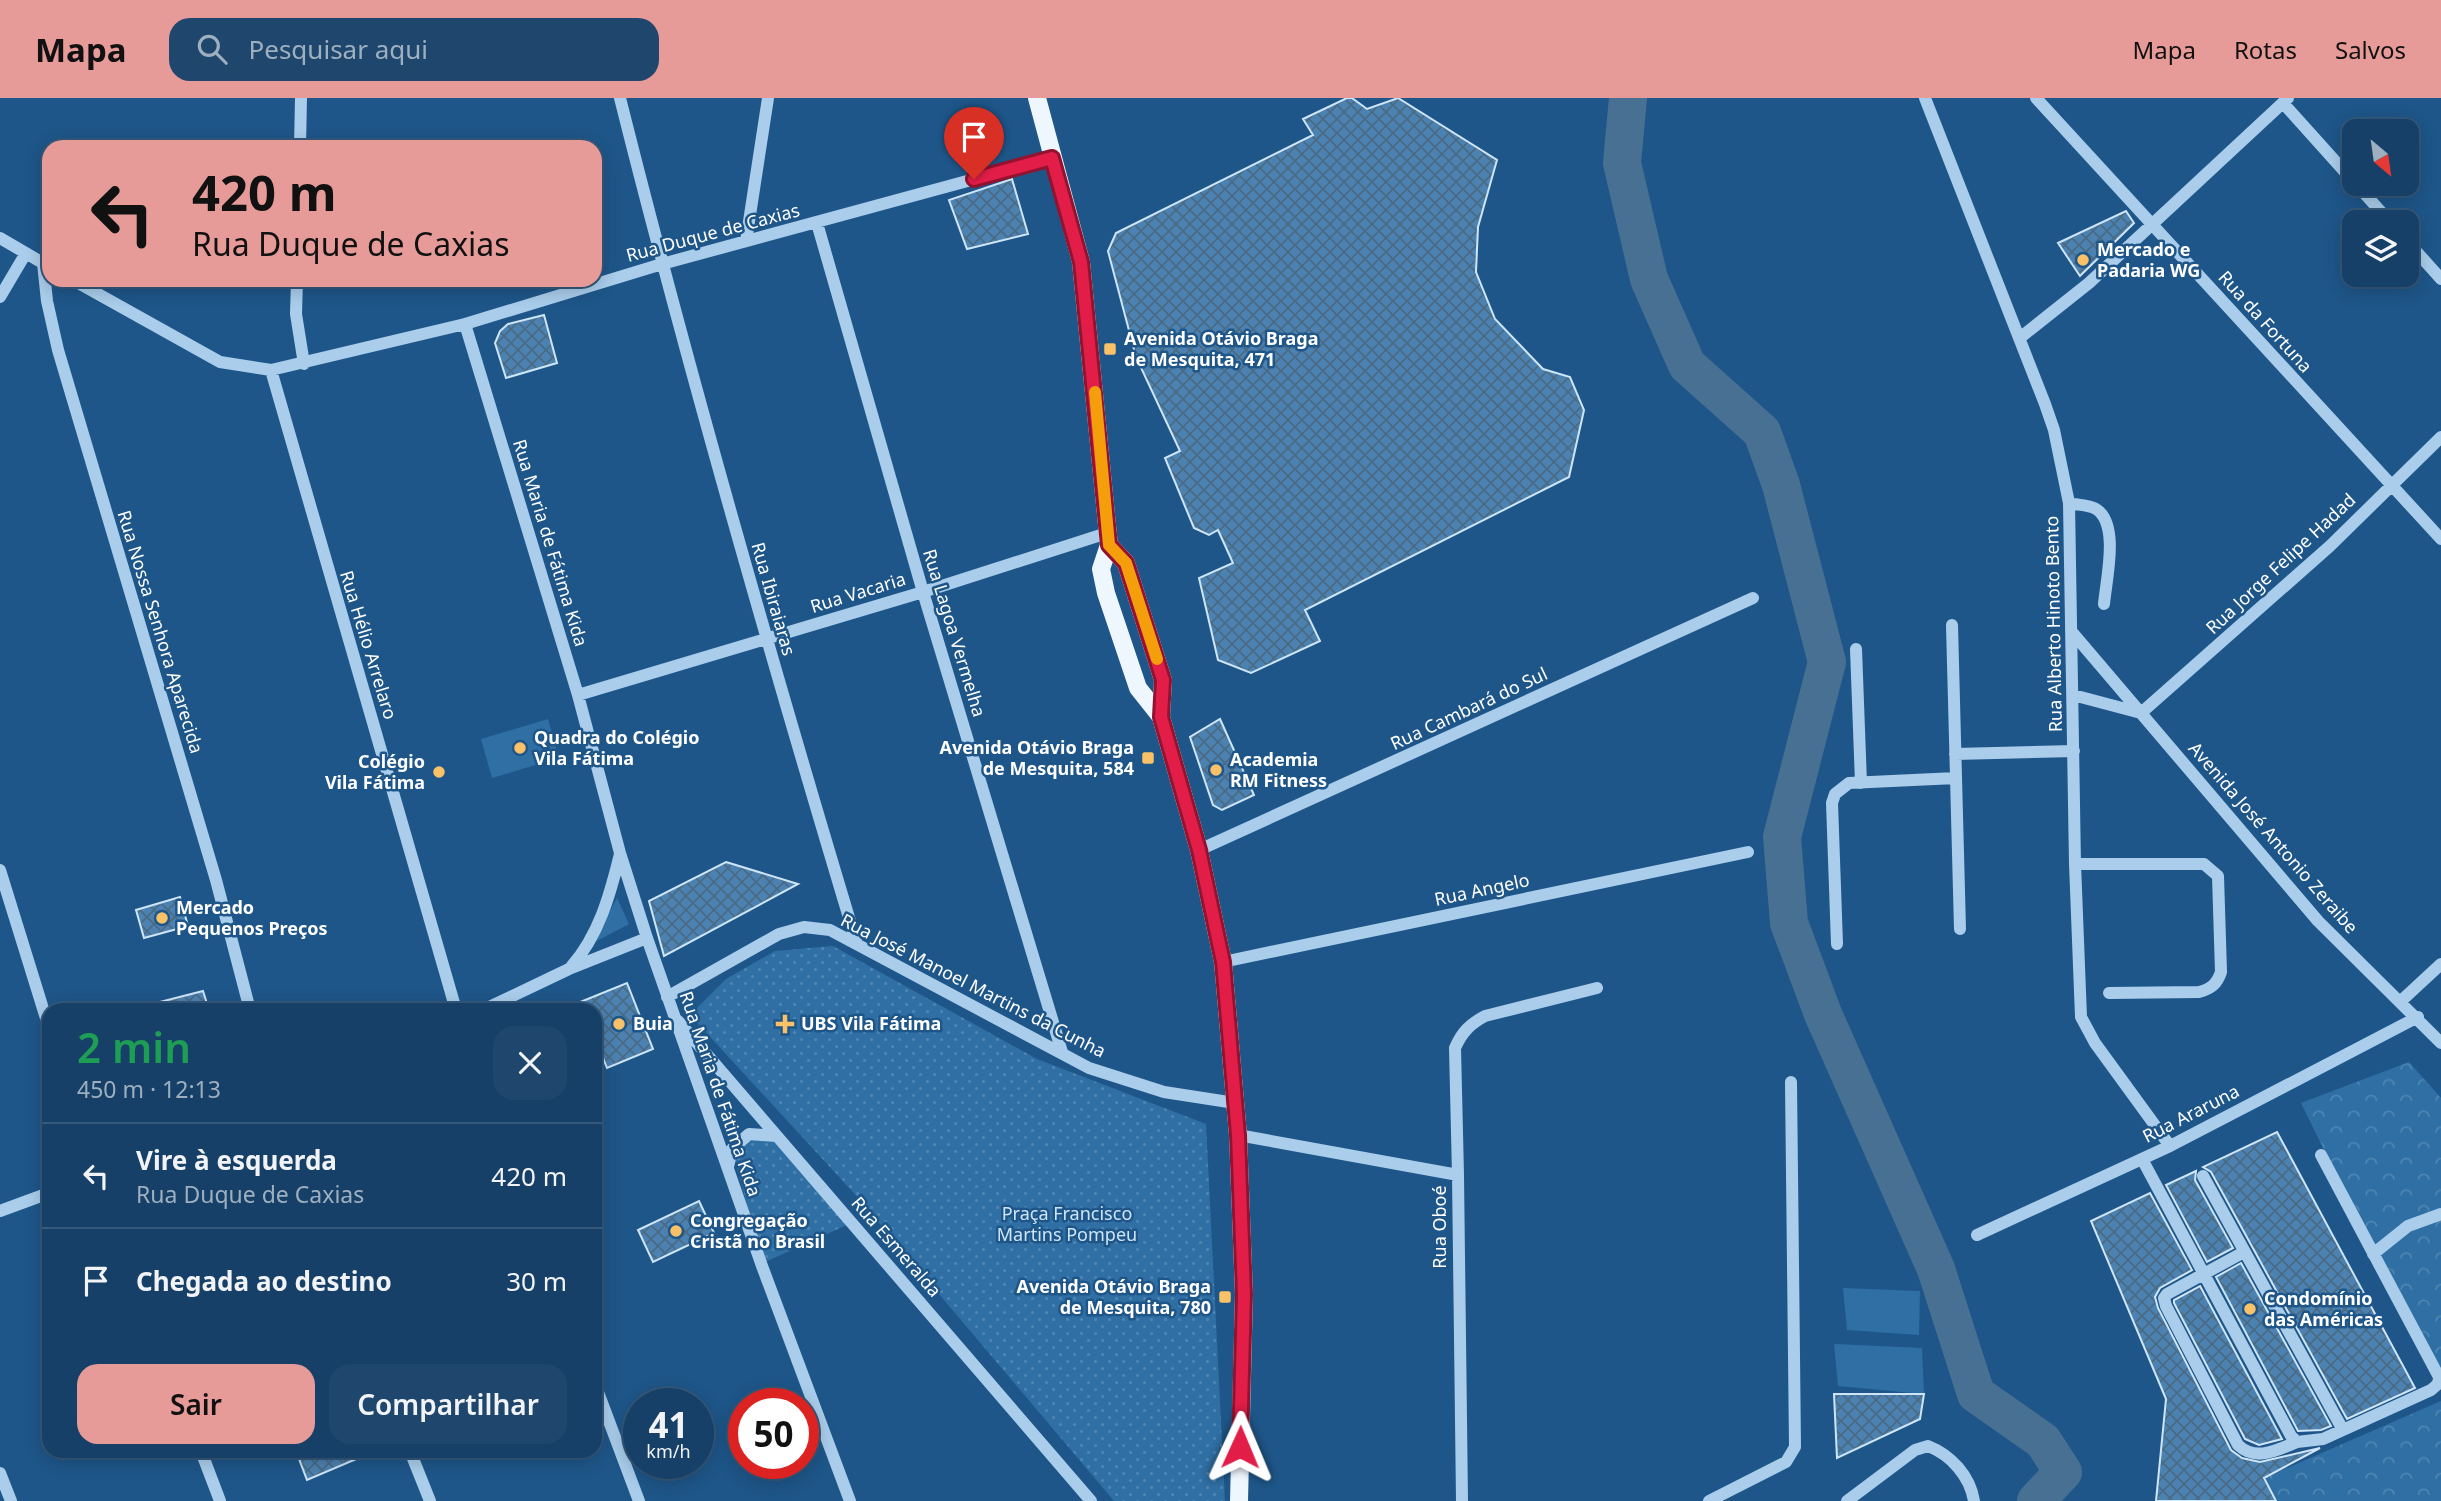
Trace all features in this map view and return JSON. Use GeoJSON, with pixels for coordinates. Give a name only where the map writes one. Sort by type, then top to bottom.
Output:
{"type":"FeatureCollection","features":[{"type":"Feature","properties":{"kind":"main road"},"geometry":{"type":"LineString","coordinates":[[1037,98],[1081,262],[1108,539],[1101,569],[1106,593],[1138,688],[1161,717]]}},
{"type":"Feature","properties":{"kind":"main road"},"geometry":{"type":"LineString","coordinates":[[1108,539],[1126,563],[1163,680],[1161,717],[1199,850],[1223,962],[1238,1135],[1244,1294],[1239,1501]]}},
{"type":"Feature","properties":{"kind":"street"},"geometry":{"type":"LineString","coordinates":[[300,140],[301,98]]}},
{"type":"Feature","properties":{"kind":"street","name":"Rua Ibiraiaras"},"geometry":{"type":"LineString","coordinates":[[620,98],[662,264],[766,639],[856,941]]}},
{"type":"Feature","properties":{"kind":"street"},"geometry":{"type":"LineString","coordinates":[[746,241],[768,98]]}},
{"type":"Feature","properties":{"kind":"street","name":"Rua Alberto Hinoto Bento"},"geometry":{"type":"LineString","coordinates":[[1925,98],[2021,337],[2054,430],[2069,503],[2075,864],[2081,1017],[2095,1043],[2170,1146]]}},
{"type":"Feature","properties":{"kind":"street","name":"Rua da Fortuna"},"geometry":{"type":"LineString","coordinates":[[2036,98],[2441,539]]}},
{"type":"Feature","properties":{"kind":"street"},"geometry":{"type":"LineString","coordinates":[[2021,337],[2089,284],[2285,100],[2342,168]]}},
{"type":"Feature","properties":{"kind":"street","name":"Rua Duque de Caxias"},"geometry":{"type":"LineString","coordinates":[[602,282],[1052,158]]}},
{"type":"Feature","properties":{"kind":"street"},"geometry":{"type":"LineString","coordinates":[[2367,196],[2379,210]]}},
{"type":"Feature","properties":{"kind":"street","name":"Rua Lagoa Vermelha"},"geometry":{"type":"LineString","coordinates":[[817,223],[923,592],[1062,1052]]}},
{"type":"Feature","properties":{"kind":"street"},"geometry":{"type":"LineString","coordinates":[[0,238],[42,262]]}},
{"type":"Feature","properties":{"kind":"street"},"geometry":{"type":"LineString","coordinates":[[0,297],[26,253]]}},
{"type":"Feature","properties":{"kind":"street"},"geometry":{"type":"LineString","coordinates":[[2419,254],[2441,279]]}},
{"type":"Feature","properties":{"kind":"street","name":"Rua Nossa Senhora Aparecida"},"geometry":{"type":"LineString","coordinates":[[47,287],[49,312],[58,349],[216,880],[248,1003]]}},
{"type":"Feature","properties":{"kind":"street","name":"Rua Duque de Caxias"},"geometry":{"type":"LineString","coordinates":[[86,287],[220,362],[271,370],[465,324],[586,287]]}},
{"type":"Feature","properties":{"kind":"street"},"geometry":{"type":"LineString","coordinates":[[297,287],[296,314],[304,364]]}},
{"type":"Feature","properties":{"kind":"street","name":"Rua Maria de Fátima Kida"},"geometry":{"type":"LineString","coordinates":[[465,324],[578,695],[620,853],[647,938],[727,1169],[850,1501]]}},
{"type":"Feature","properties":{"kind":"street","name":"Rua Hélio Arrelaro"},"geometry":{"type":"LineString","coordinates":[[271,370],[454,1003]]}},
{"type":"Feature","properties":{"kind":"street","name":"Rua Jorge Felipe Hadad"},"geometry":{"type":"LineString","coordinates":[[2141,713],[2330,546],[2441,437]]}},
{"type":"Feature","properties":{"kind":"street"},"geometry":{"type":"LineString","coordinates":[[2069,503],[2096,509],[2107,523],[2111,538],[2104,604]]}},
{"type":"Feature","properties":{"kind":"street","name":"Rua Vacaria"},"geometry":{"type":"LineString","coordinates":[[578,695],[1108,539]]}},
{"type":"Feature","properties":{"kind":"street","name":"Rua Cambará do Sul"},"geometry":{"type":"LineString","coordinates":[[1199,850],[1753,598]]}},
{"type":"Feature","properties":{"kind":"street"},"geometry":{"type":"LineString","coordinates":[[1952,625],[1960,929]]}},
{"type":"Feature","properties":{"kind":"street","name":"Avenida José Antonio Zeraibe"},"geometry":{"type":"LineString","coordinates":[[2071,631],[2318,921],[2441,1043]]}},
{"type":"Feature","properties":{"kind":"street"},"geometry":{"type":"LineString","coordinates":[[1856,649],[1861,783]]}},
{"type":"Feature","properties":{"kind":"street"},"geometry":{"type":"LineString","coordinates":[[2073,695],[2141,713]]}},
{"type":"Feature","properties":{"kind":"street"},"geometry":{"type":"LineString","coordinates":[[1955,754],[2074,751]]}},
{"type":"Feature","properties":{"kind":"street"},"geometry":{"type":"LineString","coordinates":[[1837,944],[1832,803],[1835,794],[1842,787],[1861,783],[1956,778]]}},
{"type":"Feature","properties":{"kind":"street","name":"Rua Angelo"},"geometry":{"type":"LineString","coordinates":[[1223,962],[1748,852]]}},
{"type":"Feature","properties":{"kind":"street"},"geometry":{"type":"LineString","coordinates":[[569,970],[589,943],[598,924],[620,853]]}},
{"type":"Feature","properties":{"kind":"street"},"geometry":{"type":"LineString","coordinates":[[2075,864],[2204,864],[2218,876],[2221,972],[2218,981],[2210,989],[2199,992],[2109,993]]}},
{"type":"Feature","properties":{"kind":"street"},"geometry":{"type":"LineString","coordinates":[[0,870],[42,1005]]}},
{"type":"Feature","properties":{"kind":"street","name":"Rua José Manoel Martins da Cunha"},"geometry":{"type":"LineString","coordinates":[[667,997],[779,934],[804,927],[830,930],[856,941],[1089,1068],[1164,1092],[1235,1103]]}},
{"type":"Feature","properties":{"kind":"street"},"geometry":{"type":"LineString","coordinates":[[498,1003],[647,938]]}},
{"type":"Feature","properties":{"kind":"street"},"geometry":{"type":"LineString","coordinates":[[2401,1001],[2441,964]]}},
{"type":"Feature","properties":{"kind":"street"},"geometry":{"type":"LineString","coordinates":[[1458,1175],[1455,1048],[1460,1036],[1472,1023],[1485,1016],[1597,988]]}},
{"type":"Feature","properties":{"kind":"street","name":"Rua Esmeralda"},"geometry":{"type":"LineString","coordinates":[[673,1016],[1091,1501]]}},
{"type":"Feature","properties":{"kind":"street","name":"Rua Araruna"},"geometry":{"type":"LineString","coordinates":[[1977,1235],[2170,1146],[2417,1017]]}},
{"type":"Feature","properties":{"kind":"street"},"geometry":{"type":"LineString","coordinates":[[1709,1501],[1786,1462],[1795,1447],[1791,1082]]}},
{"type":"Feature","properties":{"kind":"street"},"geometry":{"type":"LineString","coordinates":[[727,1169],[732,1149],[749,1134],[776,1136]]}},
{"type":"Feature","properties":{"kind":"street","name":"Rua Oboé"},"geometry":{"type":"LineString","coordinates":[[1238,1135],[1458,1175],[1462,1501]]}},
{"type":"Feature","properties":{"kind":"street"},"geometry":{"type":"LineString","coordinates":[[2244,1252],[2164,1298],[2238,1445],[2247,1453],[2258,1455],[2297,1443],[2323,1439],[2431,1391],[2438,1384],[2439,1377],[2321,1155]]}},
{"type":"Feature","properties":{"kind":"street"},"geometry":{"type":"LineString","coordinates":[[2143,1159],[2297,1443]]}},
{"type":"Feature","properties":{"kind":"street"},"geometry":{"type":"LineString","coordinates":[[2203,1176],[2343,1430]]}},
{"type":"Feature","properties":{"kind":"street"},"geometry":{"type":"LineString","coordinates":[[0,1211],[42,1196]]}},
{"type":"Feature","properties":{"kind":"street"},"geometry":{"type":"LineString","coordinates":[[2373,1254],[2408,1226],[2441,1214]]}},
{"type":"Feature","properties":{"kind":"street"},"geometry":{"type":"LineString","coordinates":[[602,1403],[639,1501]]}},
{"type":"Feature","properties":{"kind":"street"},"geometry":{"type":"LineString","coordinates":[[1847,1501],[1915,1450],[1928,1446],[1948,1456],[1962,1472],[1975,1501]]}},
{"type":"Feature","properties":{"kind":"street"},"geometry":{"type":"LineString","coordinates":[[204,1458],[220,1501]]}},
{"type":"Feature","properties":{"kind":"street"},"geometry":{"type":"LineString","coordinates":[[413,1458],[430,1501]]}},
{"type":"Feature","properties":{"kind":"street"},"geometry":{"type":"LineString","coordinates":[[0,1473],[10,1501]]}},
{"type":"Feature","properties":{"kind":"green space","name":"Quadra do Colégio Vila Fátima"},"geometry":{"type":"Polygon","coordinates":[[[548,719],[559,758],[492,778],[481,739],[548,719]]]}},
{"type":"Feature","properties":{"kind":"green space"},"geometry":{"type":"Polygon","coordinates":[[[617,898],[629,924],[593,943],[617,898]]]}},
{"type":"Feature","properties":{"kind":"green space","name":"Praça Francisco Martins Pompeu"},"geometry":{"type":"Polygon","coordinates":[[[833,946],[1037,1059],[1206,1124],[1225,1501],[1114,1501],[851,1190],[690,1015],[726,979],[775,951],[833,946]]]}},
{"type":"Feature","properties":{"kind":"green space"},"geometry":{"type":"Polygon","coordinates":[[[2409,1062],[2441,1098],[2441,1388],[2301,1103],[2409,1062]]]}},
{"type":"Feature","properties":{"kind":"green space"},"geometry":{"type":"Polygon","coordinates":[[[748,1137],[773,1140],[849,1224],[763,1263],[733,1153],[748,1137]]]}},
{"type":"Feature","properties":{"kind":"green space"},"geometry":{"type":"Polygon","coordinates":[[[1843,1288],[1920,1291],[1919,1335],[1847,1330],[1843,1288]]]}},
{"type":"Feature","properties":{"kind":"green space"},"geometry":{"type":"Polygon","coordinates":[[[1834,1344],[1922,1348],[1924,1394],[1838,1386],[1834,1344]]]}},
{"type":"Feature","properties":{"kind":"green space"},"geometry":{"type":"Polygon","coordinates":[[[2441,1401],[2441,1501],[2276,1501],[2264,1478],[2441,1401]]]}},
{"type":"Feature","properties":{"kind":"building"},"geometry":{"type":"Polygon","coordinates":[[[1352,98],[1367,109],[1398,98],[1497,160],[1478,227],[1476,272],[1495,319],[1543,369],[1570,377],[1584,410],[1569,477],[1305,610],[1320,641],[1251,673],[1218,660],[1199,578],[1233,563],[1218,530],[1209,535],[1194,528],[1165,458],[1180,451],[1136,357],[1108,251],[1116,233],[1313,135],[1303,119],[1352,98]]]}},
{"type":"Feature","properties":{"kind":"building"},"geometry":{"type":"Polygon","coordinates":[[[1012,179],[1028,234],[967,249],[949,200],[1012,179]]]}},
{"type":"Feature","properties":{"kind":"building","name":"Mercado e Padaria WG"},"geometry":{"type":"Polygon","coordinates":[[[2126,211],[2134,223],[2080,276],[2058,243],[2126,211]]]}},
{"type":"Feature","properties":{"kind":"building"},"geometry":{"type":"Polygon","coordinates":[[[544,315],[557,363],[506,378],[495,343],[500,331],[508,324],[544,315]]]}},
{"type":"Feature","properties":{"kind":"building"},"geometry":{"type":"Polygon","coordinates":[[[1220,719],[1254,795],[1222,810],[1213,805],[1190,737],[1220,719]]]}},
{"type":"Feature","properties":{"kind":"building"},"geometry":{"type":"Polygon","coordinates":[[[726,862],[798,884],[664,956],[649,901],[726,862]]]}},
{"type":"Feature","properties":{"kind":"building","name":"Mercado Pequenos Preços"},"geometry":{"type":"Polygon","coordinates":[[[180,897],[188,926],[144,938],[136,910],[180,897]]]}},
{"type":"Feature","properties":{"kind":"building","name":"Buia"},"geometry":{"type":"Polygon","coordinates":[[[627,983],[653,1049],[607,1068],[602,1055],[602,1003],[578,1003],[627,983]]]}},
{"type":"Feature","properties":{"kind":"building"},"geometry":{"type":"Polygon","coordinates":[[[203,991],[207,1003],[156,1003],[203,991]]]}},
{"type":"Feature","properties":{"kind":"building"},"geometry":{"type":"Polygon","coordinates":[[[2277,1132],[2415,1388],[2347,1419],[2211,1172],[2203,1167],[2277,1132]]]}},
{"type":"Feature","properties":{"kind":"building"},"geometry":{"type":"Polygon","coordinates":[[[2196,1171],[2195,1180],[2233,1248],[2207,1262],[2166,1185],[2196,1171]]]}},
{"type":"Feature","properties":{"kind":"building"},"geometry":{"type":"Polygon","coordinates":[[[2150,1193],[2192,1270],[2160,1288],[2155,1297],[2158,1308],[2231,1450],[2242,1458],[2260,1462],[2320,1448],[2264,1478],[2276,1501],[2156,1501],[2166,1399],[2091,1221],[2150,1193]]]}},
{"type":"Feature","properties":{"kind":"building","name":"Congregação Cristã no Brasil"},"geometry":{"type":"Polygon","coordinates":[[[699,1201],[714,1233],[653,1262],[638,1230],[699,1201]]]}},
{"type":"Feature","properties":{"kind":"building"},"geometry":{"type":"Polygon","coordinates":[[[2241,1263],[2331,1426],[2321,1430],[2298,1431],[2216,1277],[2241,1263]]]}},
{"type":"Feature","properties":{"kind":"building"},"geometry":{"type":"Polygon","coordinates":[[[2200,1286],[2282,1439],[2259,1445],[2245,1439],[2174,1303],[2174,1300],[2200,1286]]]}},
{"type":"Feature","properties":{"kind":"building"},"geometry":{"type":"Polygon","coordinates":[[[1834,1394],[1924,1394],[1920,1419],[1837,1458],[1834,1394]]]}},
{"type":"Feature","properties":{"kind":"building"},"geometry":{"type":"Polygon","coordinates":[[[299,1458],[359,1458],[307,1480],[299,1458]]]}},
{"type":"Feature","properties":{"kind":"waterway"},"geometry":{"type":"LineString","coordinates":[[1628,98],[1622,163],[1649,279],[1687,365],[1762,432],[1781,485],[1827,662],[1782,837],[1789,923],[1823,1014],[1936,1269],[1976,1394],[2043,1441],[2063,1472],[2036,1501]]}},
{"type":"Feature","properties":{"kind":"slow traffic"},"geometry":{"type":"LineString","coordinates":[[1095,392],[1109,545],[1126,563],[1157,659]]}},
{"type":"Feature","properties":{"kind":"place","name":"Mercado e Padaria WG"},"geometry":{"type":"Point","coordinates":[2083,260]}},
{"type":"Feature","properties":{"kind":"place","name":"Avenida Otávio Braga de Mesquita, 471"},"geometry":{"type":"Point","coordinates":[1110,349]}},
{"type":"Feature","properties":{"kind":"place","name":"Quadra do Colégio Vila Fátima"},"geometry":{"type":"Point","coordinates":[520,748]}},
{"type":"Feature","properties":{"kind":"place","name":"Avenida Otávio Braga de Mesquita, 584"},"geometry":{"type":"Point","coordinates":[1148,758]}},
{"type":"Feature","properties":{"kind":"place","name":"Academia RM Fitness"},"geometry":{"type":"Point","coordinates":[1216,770]}},
{"type":"Feature","properties":{"kind":"place","name":"Colégio Vila Fátima"},"geometry":{"type":"Point","coordinates":[439,772]}},
{"type":"Feature","properties":{"kind":"place","name":"Mercado Pequenos Preços"},"geometry":{"type":"Point","coordinates":[162,918]}},
{"type":"Feature","properties":{"kind":"place","name":"Buia"},"geometry":{"type":"Point","coordinates":[619,1024]}},
{"type":"Feature","properties":{"kind":"place","name":"UBS Vila Fátima"},"geometry":{"type":"Point","coordinates":[785,1024]}},
{"type":"Feature","properties":{"kind":"place","name":"Congregação Cristã no Brasil"},"geometry":{"type":"Point","coordinates":[676,1231]}},
{"type":"Feature","properties":{"kind":"place","name":"Avenida Otávio Braga de Mesquita, 780"},"geometry":{"type":"Point","coordinates":[1225,1297]}},
{"type":"Feature","properties":{"kind":"place","name":"Condomínio das Américas"},"geometry":{"type":"Point","coordinates":[2250,1309]}},
{"type":"Feature","properties":{"kind":"route"},"geometry":{"type":"LineString","coordinates":[[974,179],[1052,158],[1081,262],[1109,545],[1126,563],[1163,680],[1161,717],[1199,850],[1223,962],[1238,1135],[1244,1294],[1240,1447]]}}]}
